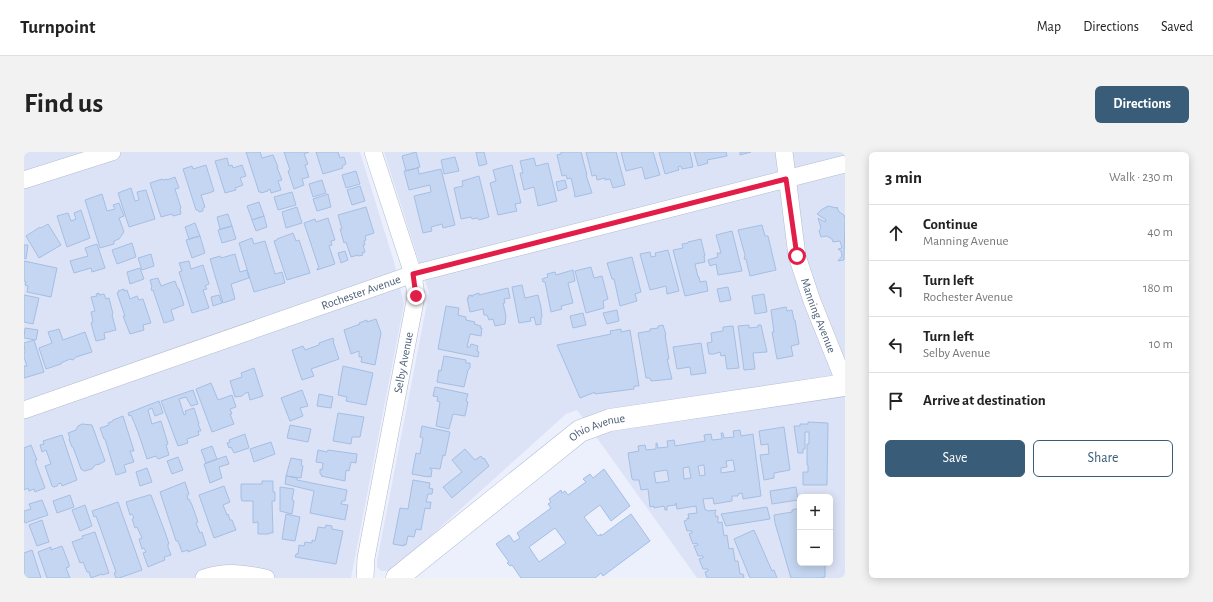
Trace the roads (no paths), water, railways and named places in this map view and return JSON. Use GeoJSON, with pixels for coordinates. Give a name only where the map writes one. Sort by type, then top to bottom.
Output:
{"type":"FeatureCollection","features":[{"type":"Feature","properties":{"kind":"street"},"geometry":{"type":"LineString","coordinates":[[24,180],[112,152]]}},
{"type":"Feature","properties":{"kind":"street","name":"Selby Avenue"},"geometry":{"type":"LineString","coordinates":[[365,578],[366,558],[416,296],[413,274],[373,152]]}},
{"type":"Feature","properties":{"kind":"street","name":"Manning Avenue"},"geometry":{"type":"LineString","coordinates":[[784,152],[786,179],[797,256],[812,301],[845,384]]}},
{"type":"Feature","properties":{"kind":"street","name":"Rochester Avenue"},"geometry":{"type":"LineString","coordinates":[[24,410],[413,274],[845,164]]}},
{"type":"Feature","properties":{"kind":"street","name":"Ohio Avenue"},"geometry":{"type":"LineString","coordinates":[[398,578],[580,431],[610,420],[845,384]]}},
{"type":"Feature","properties":{"kind":"street"},"geometry":{"type":"LineString","coordinates":[[204,578],[234,572],[266,578]]}}]}
